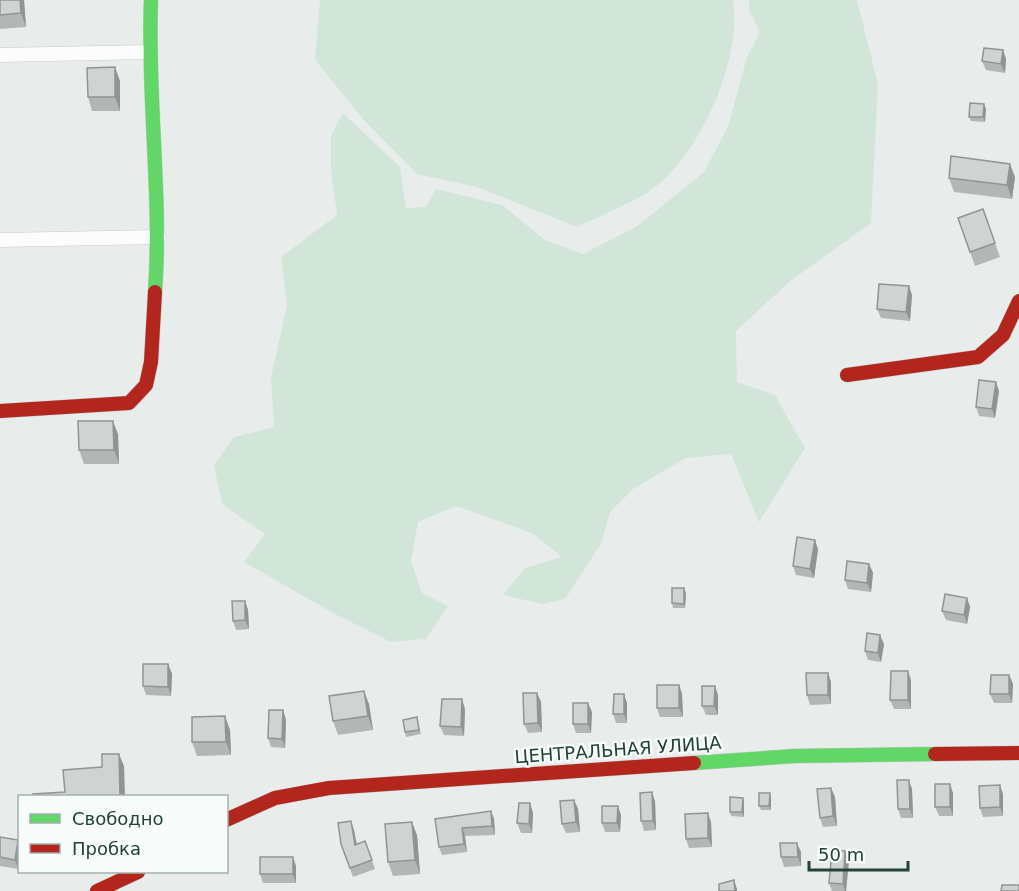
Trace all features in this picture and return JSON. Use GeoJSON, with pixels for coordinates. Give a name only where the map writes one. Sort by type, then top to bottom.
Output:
{"type":"FeatureCollection","features":[{"type":"Feature","properties":{"kind":"street"},"geometry":{"type":"LineString","coordinates":[[0,411],[97,407],[129,403],[146,384],[151,362],[159,237],[149,52],[151,0]]}},
{"type":"Feature","properties":{"kind":"street"},"geometry":{"type":"LineString","coordinates":[[0,55],[149,52]]}},
{"type":"Feature","properties":{"kind":"street"},"geometry":{"type":"LineString","coordinates":[[0,240],[159,237]]}},
{"type":"Feature","properties":{"kind":"street"},"geometry":{"type":"LineString","coordinates":[[848,375],[978,357],[1004,335],[1019,301]]}},
{"type":"Feature","properties":{"kind":"street","name":"ЦЕНТРАЛЬНАЯ УЛИЦА"},"geometry":{"type":"LineString","coordinates":[[228,819],[270,797],[329,788],[795,756],[1019,753]]}},
{"type":"Feature","properties":{"kind":"street"},"geometry":{"type":"LineString","coordinates":[[97,891],[136,873]]}},
{"type":"Feature","properties":{"kind":"green space"},"geometry":{"type":"Polygon","coordinates":[[[320,0],[733,0],[734,24],[731,51],[724,79],[699,134],[683,158],[666,178],[647,193],[577,227],[477,187],[417,174],[363,119],[315,60],[320,0]]]}},
{"type":"Feature","properties":{"kind":"green space"},"geometry":{"type":"Polygon","coordinates":[[[749,0],[857,0],[878,84],[871,223],[789,282],[736,331],[737,382],[775,395],[805,448],[759,522],[731,454],[686,458],[633,489],[610,512],[601,544],[565,599],[543,604],[503,595],[525,568],[562,557],[532,533],[456,506],[418,522],[411,561],[422,593],[448,606],[426,639],[391,642],[333,613],[244,562],[265,534],[222,504],[214,465],[234,437],[274,427],[271,377],[287,306],[281,257],[337,215],[331,171],[331,136],[343,113],[400,167],[406,208],[426,207],[436,189],[502,205],[545,240],[583,254],[636,227],[704,172],[728,127],[747,57],[760,32],[749,10],[749,0]]]}},
{"type":"Feature","properties":{"kind":"building"},"geometry":{"type":"Polygon","coordinates":[[[0,0],[20,0],[21,13],[0,15],[0,0]]]}},
{"type":"Feature","properties":{"kind":"building"},"geometry":{"type":"Polygon","coordinates":[[[984,48],[1003,50],[1001,64],[982,61],[984,48]]]}},
{"type":"Feature","properties":{"kind":"building"},"geometry":{"type":"Polygon","coordinates":[[[115,67],[115,97],[88,97],[87,68],[115,67]]]}},
{"type":"Feature","properties":{"kind":"building"},"geometry":{"type":"Polygon","coordinates":[[[970,103],[984,104],[983,117],[969,117],[970,103]]]}},
{"type":"Feature","properties":{"kind":"building"},"geometry":{"type":"Polygon","coordinates":[[[951,156],[1010,164],[1007,185],[949,178],[951,156]]]}},
{"type":"Feature","properties":{"kind":"building"},"geometry":{"type":"Polygon","coordinates":[[[983,209],[995,243],[970,252],[958,218],[983,209]]]}},
{"type":"Feature","properties":{"kind":"building"},"geometry":{"type":"Polygon","coordinates":[[[879,284],[909,286],[906,312],[877,309],[879,284]]]}},
{"type":"Feature","properties":{"kind":"building"},"geometry":{"type":"Polygon","coordinates":[[[979,380],[996,382],[992,409],[976,407],[979,380]]]}},
{"type":"Feature","properties":{"kind":"building"},"geometry":{"type":"Polygon","coordinates":[[[78,421],[113,421],[114,450],[79,450],[78,421]]]}},
{"type":"Feature","properties":{"kind":"building"},"geometry":{"type":"Polygon","coordinates":[[[797,537],[815,540],[810,569],[793,566],[797,537]]]}},
{"type":"Feature","properties":{"kind":"building"},"geometry":{"type":"Polygon","coordinates":[[[847,561],[869,564],[867,583],[845,580],[847,561]]]}},
{"type":"Feature","properties":{"kind":"building"},"geometry":{"type":"Polygon","coordinates":[[[672,588],[684,588],[684,604],[672,603],[672,588]]]}},
{"type":"Feature","properties":{"kind":"building"},"geometry":{"type":"Polygon","coordinates":[[[945,594],[967,598],[964,615],[942,611],[945,594]]]}},
{"type":"Feature","properties":{"kind":"building"},"geometry":{"type":"Polygon","coordinates":[[[232,601],[245,601],[245,620],[233,621],[232,601]]]}},
{"type":"Feature","properties":{"kind":"building"},"geometry":{"type":"Polygon","coordinates":[[[867,633],[880,635],[878,653],[865,651],[867,633]]]}},
{"type":"Feature","properties":{"kind":"building"},"geometry":{"type":"Polygon","coordinates":[[[143,664],[168,664],[168,687],[143,686],[143,664]]]}},
{"type":"Feature","properties":{"kind":"building"},"geometry":{"type":"Polygon","coordinates":[[[891,671],[908,671],[908,700],[890,700],[891,671]]]}},
{"type":"Feature","properties":{"kind":"building"},"geometry":{"type":"Polygon","coordinates":[[[806,673],[828,673],[828,695],[807,695],[806,673]]]}},
{"type":"Feature","properties":{"kind":"building"},"geometry":{"type":"Polygon","coordinates":[[[991,675],[1009,675],[1009,694],[990,694],[991,675]]]}},
{"type":"Feature","properties":{"kind":"building"},"geometry":{"type":"Polygon","coordinates":[[[657,685],[679,685],[679,708],[657,708],[657,685]]]}},
{"type":"Feature","properties":{"kind":"building"},"geometry":{"type":"Polygon","coordinates":[[[702,686],[715,686],[714,706],[702,706],[702,686]]]}},
{"type":"Feature","properties":{"kind":"building"},"geometry":{"type":"Polygon","coordinates":[[[364,691],[368,716],[333,721],[329,696],[364,691]]]}},
{"type":"Feature","properties":{"kind":"building"},"geometry":{"type":"Polygon","coordinates":[[[523,693],[537,693],[538,723],[524,724],[523,693]]]}},
{"type":"Feature","properties":{"kind":"building"},"geometry":{"type":"Polygon","coordinates":[[[614,694],[624,694],[624,714],[613,714],[614,694]]]}},
{"type":"Feature","properties":{"kind":"building"},"geometry":{"type":"Polygon","coordinates":[[[442,699],[462,699],[461,727],[440,726],[442,699]]]}},
{"type":"Feature","properties":{"kind":"building"},"geometry":{"type":"Polygon","coordinates":[[[573,703],[588,703],[588,724],[573,724],[573,703]]]}},
{"type":"Feature","properties":{"kind":"building"},"geometry":{"type":"Polygon","coordinates":[[[269,710],[283,710],[282,739],[268,738],[269,710]]]}},
{"type":"Feature","properties":{"kind":"building"},"geometry":{"type":"Polygon","coordinates":[[[225,716],[226,742],[192,742],[192,717],[225,716]]]}},
{"type":"Feature","properties":{"kind":"building"},"geometry":{"type":"Polygon","coordinates":[[[417,717],[419,730],[405,732],[403,720],[417,717]]]}},
{"type":"Feature","properties":{"kind":"building"},"geometry":{"type":"Polygon","coordinates":[[[102,754],[119,754],[120,795],[33,795],[65,792],[63,770],[102,767],[102,754]]]}},
{"type":"Feature","properties":{"kind":"building"},"geometry":{"type":"Polygon","coordinates":[[[897,780],[909,780],[910,809],[898,809],[897,780]]]}},
{"type":"Feature","properties":{"kind":"building"},"geometry":{"type":"Polygon","coordinates":[[[935,784],[950,784],[950,807],[935,807],[935,784]]]}},
{"type":"Feature","properties":{"kind":"building"},"geometry":{"type":"Polygon","coordinates":[[[1000,785],[1000,807],[980,808],[979,786],[1000,785]]]}},
{"type":"Feature","properties":{"kind":"building"},"geometry":{"type":"Polygon","coordinates":[[[831,788],[833,816],[820,818],[817,789],[831,788]]]}},
{"type":"Feature","properties":{"kind":"building"},"geometry":{"type":"Polygon","coordinates":[[[652,792],[653,821],[641,821],[640,793],[652,792]]]}},
{"type":"Feature","properties":{"kind":"building"},"geometry":{"type":"Polygon","coordinates":[[[759,793],[770,793],[769,806],[759,806],[759,793]]]}},
{"type":"Feature","properties":{"kind":"building"},"geometry":{"type":"Polygon","coordinates":[[[730,797],[743,798],[742,812],[730,812],[730,797]]]}},
{"type":"Feature","properties":{"kind":"building"},"geometry":{"type":"Polygon","coordinates":[[[574,800],[576,822],[562,824],[560,801],[574,800]]]}},
{"type":"Feature","properties":{"kind":"building"},"geometry":{"type":"Polygon","coordinates":[[[519,803],[530,803],[529,824],[517,823],[519,803]]]}},
{"type":"Feature","properties":{"kind":"building"},"geometry":{"type":"Polygon","coordinates":[[[602,806],[618,806],[617,823],[602,823],[602,806]]]}},
{"type":"Feature","properties":{"kind":"building"},"geometry":{"type":"Polygon","coordinates":[[[491,811],[492,826],[462,828],[464,844],[439,847],[435,819],[491,811]]]}},
{"type":"Feature","properties":{"kind":"building"},"geometry":{"type":"Polygon","coordinates":[[[708,813],[708,838],[686,839],[685,814],[708,813]]]}},
{"type":"Feature","properties":{"kind":"building"},"geometry":{"type":"Polygon","coordinates":[[[351,821],[355,845],[365,841],[372,860],[350,868],[341,844],[338,823],[351,821]]]}},
{"type":"Feature","properties":{"kind":"building"},"geometry":{"type":"Polygon","coordinates":[[[412,822],[415,860],[388,862],[385,824],[412,822]]]}},
{"type":"Feature","properties":{"kind":"building"},"geometry":{"type":"Polygon","coordinates":[[[0,837],[18,840],[15,860],[0,857],[0,837]]]}},
{"type":"Feature","properties":{"kind":"building"},"geometry":{"type":"Polygon","coordinates":[[[780,843],[797,843],[798,857],[781,857],[780,843]]]}},
{"type":"Feature","properties":{"kind":"building"},"geometry":{"type":"Polygon","coordinates":[[[832,850],[845,851],[843,884],[829,883],[832,850]]]}},
{"type":"Feature","properties":{"kind":"building"},"geometry":{"type":"Polygon","coordinates":[[[260,857],[293,857],[293,874],[260,874],[260,857]]]}},
{"type":"Feature","properties":{"kind":"building"},"geometry":{"type":"Polygon","coordinates":[[[734,880],[735,891],[719,891],[719,884],[734,880]]]}},
{"type":"Feature","properties":{"kind":"building"},"geometry":{"type":"Polygon","coordinates":[[[1002,885],[1019,885],[1019,891],[1001,891],[1002,885]]]}},
{"type":"Feature","properties":{"kind":"traffic: fast"},"geometry":{"type":"LineString","coordinates":[[151,0],[150,37],[157,219],[155,292]]}},
{"type":"Feature","properties":{"kind":"traffic: fast"},"geometry":{"type":"LineString","coordinates":[[694,763],[795,756],[935,754]]}},
{"type":"Feature","properties":{"kind":"traffic: jam"},"geometry":{"type":"LineString","coordinates":[[0,411],[129,403],[146,385],[151,362],[155,292]]}},
{"type":"Feature","properties":{"kind":"traffic: jam"},"geometry":{"type":"LineString","coordinates":[[847,375],[978,357],[1003,335],[1019,301]]}},
{"type":"Feature","properties":{"kind":"traffic: jam"},"geometry":{"type":"LineString","coordinates":[[935,754],[1019,753]]}},
{"type":"Feature","properties":{"kind":"traffic: jam"},"geometry":{"type":"LineString","coordinates":[[228,819],[275,798],[329,788],[694,763]]}},
{"type":"Feature","properties":{"kind":"traffic: jam"},"geometry":{"type":"LineString","coordinates":[[97,891],[136,873]]}}]}
